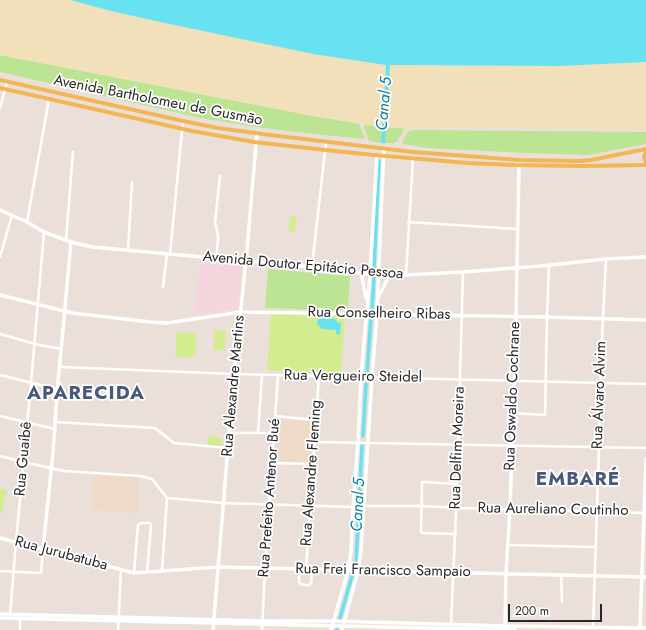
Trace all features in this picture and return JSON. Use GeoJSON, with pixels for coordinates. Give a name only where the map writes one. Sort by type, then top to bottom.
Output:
{"type":"FeatureCollection","features":[{"type":"Feature","properties":{"kind":"main road","name":"Avenida Bartholomeu de Gusmão"},"geometry":{"type":"LineString","coordinates":[[0,80],[183,121],[257,133],[384,149],[519,160],[579,161],[646,150]]}},
{"type":"Feature","properties":{"kind":"main road","name":"Avenida Bartholomeu de Gusmão"},"geometry":{"type":"LineString","coordinates":[[0,88],[182,129],[256,142],[377,155],[519,166],[646,164]]}},
{"type":"Feature","properties":{"kind":"main road","name":"Rua Alexandre Martins"},"geometry":{"type":"LineString","coordinates":[[213,630],[234,374],[242,312],[257,133]]}},
{"type":"Feature","properties":{"kind":"main road"},"geometry":{"type":"LineString","coordinates":[[367,301],[374,274],[384,149]]}},
{"type":"Feature","properties":{"kind":"main road"},"geometry":{"type":"LineString","coordinates":[[646,150],[644,157],[646,164]]}},
{"type":"Feature","properties":{"kind":"main road"},"geometry":{"type":"LineString","coordinates":[[343,628],[358,571],[361,551],[377,301],[374,274],[377,155]]}},
{"type":"Feature","properties":{"kind":"main road","name":"Rua Oswaldo Cochrane"},"geometry":{"type":"LineString","coordinates":[[505,629],[516,316],[519,166]]}},
{"type":"Feature","properties":{"kind":"main road","name":"Avenida Doutor Epitácio Pessoa"},"geometry":{"type":"LineString","coordinates":[[0,210],[27,222],[44,232],[71,242],[92,247],[312,267],[364,274],[406,275],[463,272],[606,259],[646,257]]}},
{"type":"Feature","properties":{"kind":"main road"},"geometry":{"type":"LineString","coordinates":[[43,549],[52,469],[71,242]]}},
{"type":"Feature","properties":{"kind":"main road"},"geometry":{"type":"LineString","coordinates":[[331,628],[349,571],[351,551],[367,314],[367,301],[362,278],[364,274]]}},
{"type":"Feature","properties":{"kind":"main road"},"geometry":{"type":"LineString","coordinates":[[377,301],[387,280],[387,275]]}},
{"type":"Feature","properties":{"kind":"main road","name":"Rua Conselheiro Ribas"},"geometry":{"type":"LineString","coordinates":[[0,295],[64,312],[151,322],[167,322],[242,312],[516,316],[646,320]]}},
{"type":"Feature","properties":{"kind":"main road"},"geometry":{"type":"LineString","coordinates":[[640,628],[644,577],[646,459]]}},
{"type":"Feature","properties":{"kind":"main road","name":"Rua Jurubatuba"},"geometry":{"type":"LineString","coordinates":[[0,538],[121,570]]}},
{"type":"Feature","properties":{"kind":"main road","name":"Rua Frei Francisco Sampaio"},"geometry":{"type":"LineString","coordinates":[[121,570],[134,573],[218,567],[644,577]]}},
{"type":"Feature","properties":{"kind":"main road"},"geometry":{"type":"LineString","coordinates":[[0,614],[118,619]]}},
{"type":"Feature","properties":{"kind":"main road"},"geometry":{"type":"LineString","coordinates":[[0,618],[263,622],[333,621],[451,624],[515,630]]}},
{"type":"Feature","properties":{"kind":"main road"},"geometry":{"type":"LineString","coordinates":[[263,622],[331,628],[505,629],[593,627],[645,629]]}},
{"type":"Feature","properties":{"kind":"street"},"geometry":{"type":"LineString","coordinates":[[0,108],[8,82]]}},
{"type":"Feature","properties":{"kind":"street"},"geometry":{"type":"LineString","coordinates":[[27,222],[48,99]]}},
{"type":"Feature","properties":{"kind":"street"},"geometry":{"type":"LineString","coordinates":[[163,287],[183,121]]}},
{"type":"Feature","properties":{"kind":"street"},"geometry":{"type":"LineString","coordinates":[[312,267],[326,142]]}},
{"type":"Feature","properties":{"kind":"street"},"geometry":{"type":"LineString","coordinates":[[66,240],[73,152]]}},
{"type":"Feature","properties":{"kind":"street"},"geometry":{"type":"LineString","coordinates":[[406,275],[413,158]]}},
{"type":"Feature","properties":{"kind":"street"},"geometry":{"type":"LineString","coordinates":[[216,259],[218,235],[215,223],[220,176]]}},
{"type":"Feature","properties":{"kind":"street"},"geometry":{"type":"LineString","coordinates":[[128,250],[132,182]]}},
{"type":"Feature","properties":{"kind":"street"},"geometry":{"type":"LineString","coordinates":[[0,257],[12,215]]}},
{"type":"Feature","properties":{"kind":"street"},"geometry":{"type":"LineString","coordinates":[[408,222],[517,229]]}},
{"type":"Feature","properties":{"kind":"street","name":"Rua Guaíbê"},"geometry":{"type":"LineString","coordinates":[[10,614],[44,232]]}},
{"type":"Feature","properties":{"kind":"street","name":"Rua Álvaro Alvim"},"geometry":{"type":"LineString","coordinates":[[593,627],[602,318],[606,259]]}},
{"type":"Feature","properties":{"kind":"street"},"geometry":{"type":"LineString","coordinates":[[513,413],[545,415],[549,265]]}},
{"type":"Feature","properties":{"kind":"street","name":"Rua Delfim Moreira"},"geometry":{"type":"LineString","coordinates":[[451,624],[456,534],[463,272]]}},
{"type":"Feature","properties":{"kind":"street"},"geometry":{"type":"LineString","coordinates":[[0,334],[35,344],[61,349]]}},
{"type":"Feature","properties":{"kind":"street","name":"Rua Vergueiro Steidel"},"geometry":{"type":"LineString","coordinates":[[60,367],[362,378],[646,384]]}},
{"type":"Feature","properties":{"kind":"street"},"geometry":{"type":"LineString","coordinates":[[0,375],[58,389]]}},
{"type":"Feature","properties":{"kind":"street"},"geometry":{"type":"LineString","coordinates":[[258,433],[262,375]]}},
{"type":"Feature","properties":{"kind":"street","name":"Rua Prefeito Antenor Bué"},"geometry":{"type":"LineString","coordinates":[[262,630],[278,375]]}},
{"type":"Feature","properties":{"kind":"street","name":"Rua Alexandre Fleming"},"geometry":{"type":"LineString","coordinates":[[306,570],[319,376]]}},
{"type":"Feature","properties":{"kind":"street"},"geometry":{"type":"LineString","coordinates":[[0,416],[55,429]]}},
{"type":"Feature","properties":{"kind":"street"},"geometry":{"type":"LineString","coordinates":[[275,416],[316,420]]}},
{"type":"Feature","properties":{"kind":"street"},"geometry":{"type":"LineString","coordinates":[[55,422],[155,428],[174,443],[228,448]]}},
{"type":"Feature","properties":{"kind":"street"},"geometry":{"type":"LineString","coordinates":[[230,433],[274,433]]}},
{"type":"Feature","properties":{"kind":"street"},"geometry":{"type":"LineString","coordinates":[[314,442],[646,448]]}},
{"type":"Feature","properties":{"kind":"street"},"geometry":{"type":"LineString","coordinates":[[0,456],[64,471],[140,476],[152,479],[167,498],[162,571]]}},
{"type":"Feature","properties":{"kind":"street"},"geometry":{"type":"LineString","coordinates":[[272,463],[312,464]]}},
{"type":"Feature","properties":{"kind":"street"},"geometry":{"type":"LineString","coordinates":[[554,478],[620,479]]}},
{"type":"Feature","properties":{"kind":"street"},"geometry":{"type":"LineString","coordinates":[[456,534],[421,532],[422,482],[457,484]]}},
{"type":"Feature","properties":{"kind":"street"},"geometry":{"type":"LineString","coordinates":[[167,498],[224,503],[353,506]]}},
{"type":"Feature","properties":{"kind":"street","name":"Rua Aureliano Coutinho"},"geometry":{"type":"LineString","coordinates":[[363,506],[422,506],[510,510],[645,513]]}},
{"type":"Feature","properties":{"kind":"street"},"geometry":{"type":"LineString","coordinates":[[134,573],[138,525],[141,522],[150,523],[151,526],[147,572]]}},
{"type":"Feature","properties":{"kind":"street"},"geometry":{"type":"LineString","coordinates":[[508,545],[595,547]]}},
{"type":"Feature","properties":{"kind":"street"},"geometry":{"type":"LineString","coordinates":[[0,572],[41,573],[43,549]]}},
{"type":"Feature","properties":{"kind":"street"},"geometry":{"type":"LineString","coordinates":[[118,630],[121,570]]}},
{"type":"Feature","properties":{"kind":"street"},"geometry":{"type":"LineString","coordinates":[[299,570],[299,582],[300,584],[306,585],[311,583],[312,570]]}},
{"type":"Feature","properties":{"kind":"street"},"geometry":{"type":"LineString","coordinates":[[561,575],[562,602]]}},
{"type":"Feature","properties":{"kind":"street"},"geometry":{"type":"LineString","coordinates":[[20,619],[20,630]]}},
{"type":"Feature","properties":{"kind":"shaded area"},"geometry":{"type":"Polygon","coordinates":[[[200,261],[242,264],[238,309],[195,313],[200,261]]]}},
{"type":"Feature","properties":{"kind":"shaded area"},"geometry":{"type":"Polygon","coordinates":[[[279,419],[313,421],[310,462],[275,461],[279,419]]]}},
{"type":"Feature","properties":{"kind":"shaded area"},"geometry":{"type":"Polygon","coordinates":[[[93,473],[139,476],[137,513],[91,510],[93,473]]]}},
{"type":"Feature","properties":{"kind":"green space"},"geometry":{"type":"Polygon","coordinates":[[[0,55],[359,124],[365,139],[263,128],[200,118],[0,72],[0,55]]]}},
{"type":"Feature","properties":{"kind":"green space"},"geometry":{"type":"Polygon","coordinates":[[[365,124],[382,127],[381,143],[369,141],[364,128],[365,124]]]}},
{"type":"Feature","properties":{"kind":"green space"},"geometry":{"type":"Polygon","coordinates":[[[386,127],[403,128],[404,131],[395,143],[385,143],[386,127]]]}},
{"type":"Feature","properties":{"kind":"green space"},"geometry":{"type":"Polygon","coordinates":[[[409,131],[646,132],[646,144],[589,155],[427,148],[402,143],[409,131]]]}},
{"type":"Feature","properties":{"kind":"green space"},"geometry":{"type":"Polygon","coordinates":[[[290,216],[297,217],[295,232],[288,231],[290,216]]]}},
{"type":"Feature","properties":{"kind":"green space"},"geometry":{"type":"Polygon","coordinates":[[[268,269],[350,276],[348,311],[265,308],[268,269]]]}},
{"type":"Feature","properties":{"kind":"green space"},"geometry":{"type":"Polygon","coordinates":[[[271,312],[345,317],[341,375],[267,370],[271,312]]]}},
{"type":"Feature","properties":{"kind":"green space"},"geometry":{"type":"Polygon","coordinates":[[[215,330],[226,331],[225,350],[213,350],[215,330]]]}},
{"type":"Feature","properties":{"kind":"green space"},"geometry":{"type":"Polygon","coordinates":[[[177,332],[197,333],[196,345],[186,345],[196,346],[195,357],[175,357],[177,332]]]}},
{"type":"Feature","properties":{"kind":"green space"},"geometry":{"type":"Polygon","coordinates":[[[208,436],[222,438],[221,446],[207,445],[208,436]]]}},
{"type":"Feature","properties":{"kind":"green space"},"geometry":{"type":"Polygon","coordinates":[[[0,489],[7,490],[1,515],[0,515],[0,489]]]}},
{"type":"Feature","properties":{"kind":"sand"},"geometry":{"type":"Polygon","coordinates":[[[0,0],[70,0],[111,11],[388,65],[558,66],[646,62],[646,130],[410,127],[404,131],[402,128],[384,127],[317,117],[0,55],[0,0]]]}},
{"type":"Feature","properties":{"kind":"water"},"geometry":{"type":"Polygon","coordinates":[[[70,0],[646,0],[646,62],[558,66],[390,65],[385,143],[381,143],[386,65],[313,54],[160,22],[70,0]]]}},
{"type":"Feature","properties":{"kind":"water"},"geometry":{"type":"Polygon","coordinates":[[[320,318],[335,319],[337,322],[341,323],[340,335],[336,334],[336,330],[322,329],[317,324],[317,321],[320,318]]]}},
{"type":"Feature","properties":{"kind":"waterway","name":"Canal 5"},"geometry":{"type":"LineString","coordinates":[[374,269],[379,161]]}},
{"type":"Feature","properties":{"kind":"waterway","name":"Canal 5"},"geometry":{"type":"LineString","coordinates":[[372,310],[374,278]]}},
{"type":"Feature","properties":{"kind":"waterway","name":"Canal 5"},"geometry":{"type":"LineString","coordinates":[[367,372],[371,317]]}},
{"type":"Feature","properties":{"kind":"waterway","name":"Canal 5"},"geometry":{"type":"LineString","coordinates":[[363,436],[366,384]]}},
{"type":"Feature","properties":{"kind":"waterway","name":"Canal 5"},"geometry":{"type":"LineString","coordinates":[[356,563],[362,446]]}},
{"type":"Feature","properties":{"kind":"waterway","name":"Canal 5"},"geometry":{"type":"LineString","coordinates":[[340,618],[352,576]]}},
{"type":"Feature","properties":{"kind":"district","name":"APARECIDA"},"geometry":{"type":"Point","coordinates":[86,394]}},
{"type":"Feature","properties":{"kind":"district","name":"EMBARÉ"},"geometry":{"type":"Point","coordinates":[578,480]}}]}
